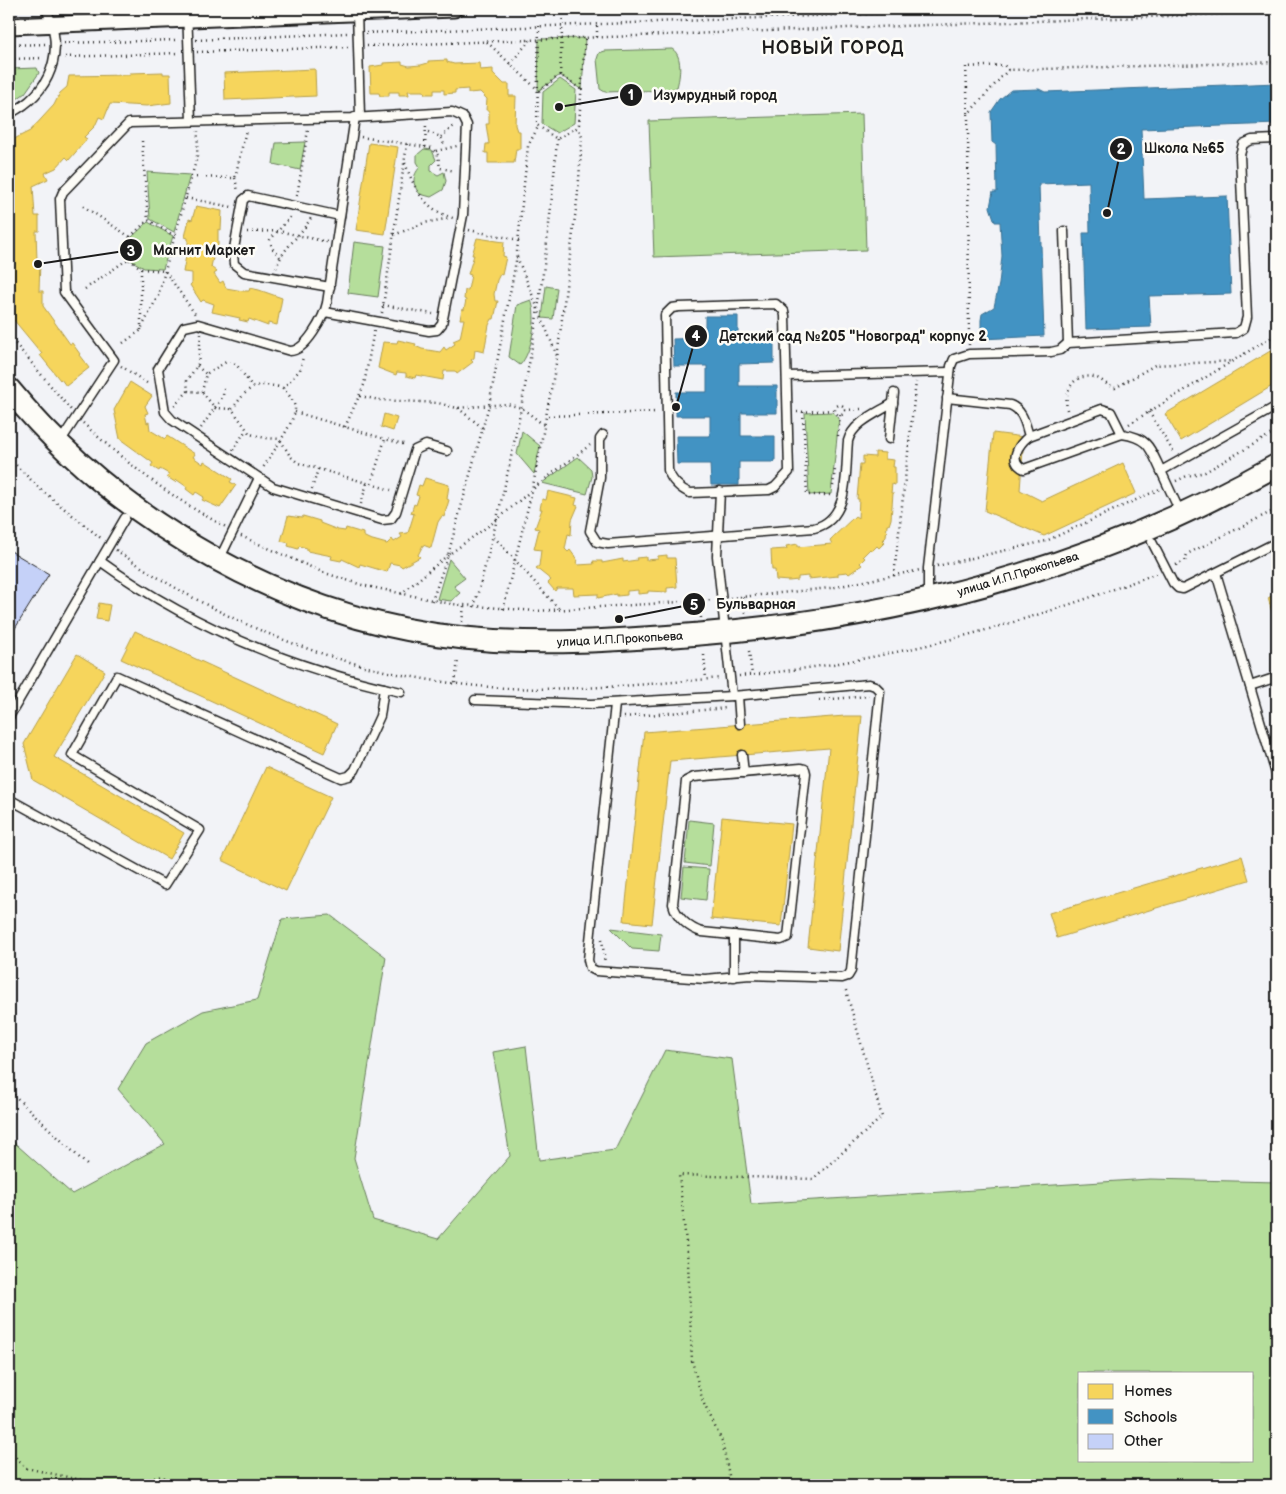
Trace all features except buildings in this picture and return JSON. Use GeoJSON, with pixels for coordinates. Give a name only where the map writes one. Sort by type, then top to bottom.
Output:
{"type":"FeatureCollection","features":[{"type":"Feature","properties":{"kind":"street"},"geometry":{"type":"LineString","coordinates":[[9,26],[187,14],[454,9]]}},
{"type":"Feature","properties":{"kind":"street","name":"улица И.П.Прокопьева"},"geometry":{"type":"LineString","coordinates":[[9,389],[91,491],[125,518],[216,566],[317,605],[386,623],[460,638],[531,643],[725,639],[802,624],[929,608],[1072,559],[1150,536],[1277,480]]}},
{"type":"Feature","properties":{"kind":"street","name":"улица И.П.Прокопьева"},"geometry":{"type":"LineString","coordinates":[[9,410],[56,449],[216,566]]}},
{"type":"Feature","properties":{"kind":"street","name":"улица И.П.Прокопьева"},"geometry":{"type":"LineString","coordinates":[[1184,520],[1277,465]]}},
{"type":"Feature","properties":{"kind":"lane"},"geometry":{"type":"LineString","coordinates":[[9,114],[24,106],[35,96],[47,80],[55,57],[56,43],[53,24],[46,9]]}},
{"type":"Feature","properties":{"kind":"lane"},"geometry":{"type":"LineString","coordinates":[[357,10],[358,117],[352,135],[325,312],[301,348],[290,351],[202,325],[194,324],[184,327],[162,359],[158,372],[162,393],[167,414],[195,436],[258,478],[278,489],[382,520],[391,518],[396,512],[417,448],[426,445],[447,451]]}},
{"type":"Feature","properties":{"kind":"lane"},"geometry":{"type":"LineString","coordinates":[[187,14],[188,52],[195,122]]}},
{"type":"Feature","properties":{"kind":"lane"},"geometry":{"type":"LineString","coordinates":[[56,449],[113,360],[64,292],[59,206],[61,196],[129,123],[309,119],[452,112],[463,117],[467,125],[462,219],[444,316],[440,327],[429,332],[325,312]]}},
{"type":"Feature","properties":{"kind":"lane"},"geometry":{"type":"LineString","coordinates":[[929,608],[928,568],[950,372],[954,359],[969,354],[1051,352],[1060,350],[1068,343],[1236,333],[1244,328],[1247,317],[1240,155],[1243,144],[1252,140],[1277,140]]}},
{"type":"Feature","properties":{"kind":"lane"},"geometry":{"type":"LineString","coordinates":[[330,287],[244,272],[237,268],[233,259],[243,200],[248,196],[340,216]]}},
{"type":"Feature","properties":{"kind":"lane"},"geometry":{"type":"LineString","coordinates":[[1064,231],[1068,343]]}},
{"type":"Feature","properties":{"kind":"lane"},"geometry":{"type":"LineString","coordinates":[[771,304],[781,307],[785,316],[788,376],[789,472],[775,487],[769,490],[690,493],[682,490],[670,476],[663,321],[667,311],[672,308],[771,304]]}},
{"type":"Feature","properties":{"kind":"lane"},"geometry":{"type":"LineString","coordinates":[[788,376],[950,372]]}},
{"type":"Feature","properties":{"kind":"lane"},"geometry":{"type":"LineString","coordinates":[[889,439],[894,393]]}},
{"type":"Feature","properties":{"kind":"lane"},"geometry":{"type":"LineString","coordinates":[[947,398],[1010,405],[1017,408],[1022,413],[1029,436]]}},
{"type":"Feature","properties":{"kind":"lane"},"geometry":{"type":"LineString","coordinates":[[601,437],[600,478],[590,525],[590,534],[597,542],[608,544],[718,537],[814,528],[825,524],[842,504],[848,442],[851,433],[857,426],[893,403]]}},
{"type":"Feature","properties":{"kind":"lane"},"geometry":{"type":"LineString","coordinates":[[1161,471],[1277,406]]}},
{"type":"Feature","properties":{"kind":"lane"},"geometry":{"type":"LineString","coordinates":[[1121,432],[1111,412],[1102,409],[1029,436],[1019,444],[1016,452],[1016,462],[1019,467],[1024,469],[1121,432],[1136,436],[1146,442],[1184,520]]}},
{"type":"Feature","properties":{"kind":"lane"},"geometry":{"type":"LineString","coordinates":[[216,566],[258,478]]}},
{"type":"Feature","properties":{"kind":"lane"},"geometry":{"type":"LineString","coordinates":[[720,492],[717,556],[725,639],[740,724]]}},
{"type":"Feature","properties":{"kind":"lane"},"geometry":{"type":"LineString","coordinates":[[9,717],[125,518]]}},
{"type":"Feature","properties":{"kind":"lane"},"geometry":{"type":"LineString","coordinates":[[1150,536],[1173,583],[1178,588],[1183,589],[1277,542]]}},
{"type":"Feature","properties":{"kind":"lane"},"geometry":{"type":"LineString","coordinates":[[100,561],[177,611],[238,642],[310,669],[401,692]]}},
{"type":"Feature","properties":{"kind":"lane"},"geometry":{"type":"LineString","coordinates":[[1216,573],[1277,777]]}},
{"type":"Feature","properties":{"kind":"lane"},"geometry":{"type":"LineString","coordinates":[[9,800],[164,885],[200,830],[72,755],[117,676],[341,778],[349,776],[355,770],[380,716],[384,688]]}},
{"type":"Feature","properties":{"kind":"lane"},"geometry":{"type":"LineString","coordinates":[[1250,686],[1277,677]]}},
{"type":"Feature","properties":{"kind":"lane"},"geometry":{"type":"LineString","coordinates":[[475,700],[548,704],[615,704],[869,684],[875,686],[880,691],[851,971],[848,976],[842,978],[756,975],[705,978],[596,971],[588,964],[615,704]]}},
{"type":"Feature","properties":{"kind":"lane"},"geometry":{"type":"LineString","coordinates":[[742,755],[744,773]]}},
{"type":"Feature","properties":{"kind":"lane"},"geometry":{"type":"LineString","coordinates":[[803,768],[806,773],[788,937],[781,940],[695,930],[676,913],[673,901],[686,781],[694,777],[744,773],[803,768]]}},
{"type":"Feature","properties":{"kind":"lane"},"geometry":{"type":"LineString","coordinates":[[734,935],[734,977]]}},
{"type":"Feature","properties":{"kind":"path"},"geometry":{"type":"LineString","coordinates":[[9,9],[18,9]]}},
{"type":"Feature","properties":{"kind":"path"},"geometry":{"type":"LineString","coordinates":[[560,75],[564,9]]}},
{"type":"Feature","properties":{"kind":"path"},"geometry":{"type":"LineString","coordinates":[[9,45],[188,40],[997,9]]}},
{"type":"Feature","properties":{"kind":"path"},"geometry":{"type":"LineString","coordinates":[[9,59],[1277,12]]}},
{"type":"Feature","properties":{"kind":"path"},"geometry":{"type":"LineString","coordinates":[[597,24],[597,37]]}},
{"type":"Feature","properties":{"kind":"path"},"geometry":{"type":"LineString","coordinates":[[432,601],[448,555],[484,429],[504,335],[517,257],[528,146],[538,127],[538,26]]}},
{"type":"Feature","properties":{"kind":"path"},"geometry":{"type":"LineString","coordinates":[[503,609],[532,491],[557,358],[578,192],[582,137],[578,127],[585,38]]}},
{"type":"Feature","properties":{"kind":"path"},"geometry":{"type":"LineString","coordinates":[[510,64],[530,40]]}},
{"type":"Feature","properties":{"kind":"path"},"geometry":{"type":"LineString","coordinates":[[486,41],[538,90]]}},
{"type":"Feature","properties":{"kind":"path"},"geometry":{"type":"LineString","coordinates":[[968,114],[1008,70],[1277,62]]}},
{"type":"Feature","properties":{"kind":"path"},"geometry":{"type":"LineString","coordinates":[[969,354],[968,114],[966,67],[1004,65],[1008,70]]}},
{"type":"Feature","properties":{"kind":"path"},"geometry":{"type":"LineString","coordinates":[[560,75],[582,90]]}},
{"type":"Feature","properties":{"kind":"path"},"geometry":{"type":"LineString","coordinates":[[538,90],[560,75]]}},
{"type":"Feature","properties":{"kind":"path"},"geometry":{"type":"LineString","coordinates":[[425,113],[428,132],[425,147]]}},
{"type":"Feature","properties":{"kind":"path"},"geometry":{"type":"LineString","coordinates":[[441,137],[463,117]]}},
{"type":"Feature","properties":{"kind":"path"},"geometry":{"type":"LineString","coordinates":[[280,257],[270,242],[289,220],[296,206],[309,119]]}},
{"type":"Feature","properties":{"kind":"path"},"geometry":{"type":"LineString","coordinates":[[191,177],[235,178],[248,121]]}},
{"type":"Feature","properties":{"kind":"path"},"geometry":{"type":"LineString","coordinates":[[123,343],[140,332],[155,303],[198,149],[195,122]]}},
{"type":"Feature","properties":{"kind":"path"},"geometry":{"type":"LineString","coordinates":[[538,127],[557,139]]}},
{"type":"Feature","properties":{"kind":"path"},"geometry":{"type":"LineString","coordinates":[[557,139],[578,127]]}},
{"type":"Feature","properties":{"kind":"path"},"geometry":{"type":"LineString","coordinates":[[428,132],[441,137],[446,147]]}},
{"type":"Feature","properties":{"kind":"path"},"geometry":{"type":"LineString","coordinates":[[352,135],[425,147],[436,151],[446,147],[466,145]]}},
{"type":"Feature","properties":{"kind":"path"},"geometry":{"type":"LineString","coordinates":[[474,607],[498,518],[522,408],[538,313],[557,139]]}},
{"type":"Feature","properties":{"kind":"path"},"geometry":{"type":"LineString","coordinates":[[142,141],[148,220]]}},
{"type":"Feature","properties":{"kind":"path"},"geometry":{"type":"LineString","coordinates":[[346,427],[360,396],[383,305],[407,144]]}},
{"type":"Feature","properties":{"kind":"path"},"geometry":{"type":"LineString","coordinates":[[436,151],[442,169],[465,172]]}},
{"type":"Feature","properties":{"kind":"path"},"geometry":{"type":"LineString","coordinates":[[405,161],[418,194],[428,204],[452,218]]}},
{"type":"Feature","properties":{"kind":"path"},"geometry":{"type":"LineString","coordinates":[[185,198],[241,209]]}},
{"type":"Feature","properties":{"kind":"path"},"geometry":{"type":"LineString","coordinates":[[83,206],[130,237]]}},
{"type":"Feature","properties":{"kind":"path"},"geometry":{"type":"LineString","coordinates":[[273,277],[280,257],[286,247],[300,236],[315,211]]}},
{"type":"Feature","properties":{"kind":"path"},"geometry":{"type":"LineString","coordinates":[[394,235],[424,223],[452,218],[462,219]]}},
{"type":"Feature","properties":{"kind":"path"},"geometry":{"type":"LineString","coordinates":[[148,220],[175,236]]}},
{"type":"Feature","properties":{"kind":"path"},"geometry":{"type":"LineString","coordinates":[[85,289],[128,259],[130,237],[148,220]]}},
{"type":"Feature","properties":{"kind":"path"},"geometry":{"type":"LineString","coordinates":[[460,229],[519,240]]}},
{"type":"Feature","properties":{"kind":"path"},"geometry":{"type":"LineString","coordinates":[[237,232],[279,231],[336,244]]}},
{"type":"Feature","properties":{"kind":"path"},"geometry":{"type":"LineString","coordinates":[[517,257],[557,358]]}},
{"type":"Feature","properties":{"kind":"path"},"geometry":{"type":"LineString","coordinates":[[128,259],[141,269],[165,271]]}},
{"type":"Feature","properties":{"kind":"path"},"geometry":{"type":"LineString","coordinates":[[140,332],[141,269]]}},
{"type":"Feature","properties":{"kind":"path"},"geometry":{"type":"LineString","coordinates":[[165,271],[202,325],[197,366],[187,381],[188,391],[167,414]]}},
{"type":"Feature","properties":{"kind":"path"},"geometry":{"type":"LineString","coordinates":[[383,305],[444,316]]}},
{"type":"Feature","properties":{"kind":"path"},"geometry":{"type":"LineString","coordinates":[[1121,432],[1149,412],[1277,334]]}},
{"type":"Feature","properties":{"kind":"path"},"geometry":{"type":"LineString","coordinates":[[9,336],[36,371],[72,411]]}},
{"type":"Feature","properties":{"kind":"path"},"geometry":{"type":"LineString","coordinates":[[283,388],[300,370],[303,358],[301,348]]}},
{"type":"Feature","properties":{"kind":"path"},"geometry":{"type":"LineString","coordinates":[[113,360],[162,393]]}},
{"type":"Feature","properties":{"kind":"path"},"geometry":{"type":"LineString","coordinates":[[1067,410],[1066,395],[1072,383],[1078,379],[1094,377],[1115,388],[1154,365],[1232,361]]}},
{"type":"Feature","properties":{"kind":"path"},"geometry":{"type":"LineString","coordinates":[[202,392],[206,374],[223,363],[232,362],[252,386]]}},
{"type":"Feature","properties":{"kind":"path"},"geometry":{"type":"LineString","coordinates":[[197,366],[206,374]]}},
{"type":"Feature","properties":{"kind":"path"},"geometry":{"type":"LineString","coordinates":[[894,576],[917,373]]}},
{"type":"Feature","properties":{"kind":"path"},"geometry":{"type":"LineString","coordinates":[[195,436],[224,394],[224,385]]}},
{"type":"Feature","properties":{"kind":"path"},"geometry":{"type":"LineString","coordinates":[[232,410],[252,386],[273,385],[283,388],[294,405],[295,412],[258,478]]}},
{"type":"Feature","properties":{"kind":"path"},"geometry":{"type":"LineString","coordinates":[[188,391],[202,392],[215,408],[232,410],[246,430],[257,437],[280,439]]}},
{"type":"Feature","properties":{"kind":"path"},"geometry":{"type":"LineString","coordinates":[[360,396],[379,400],[438,403],[457,408],[507,404],[522,408],[545,426]]}},
{"type":"Feature","properties":{"kind":"path"},"geometry":{"type":"LineString","coordinates":[[789,412],[835,410],[838,406],[844,407],[845,412],[840,415]]}},
{"type":"Feature","properties":{"kind":"path"},"geometry":{"type":"LineString","coordinates":[[457,408],[484,429]]}},
{"type":"Feature","properties":{"kind":"path"},"geometry":{"type":"LineString","coordinates":[[835,410],[840,415],[838,440]]}},
{"type":"Feature","properties":{"kind":"path"},"geometry":{"type":"LineString","coordinates":[[295,412],[417,448]]}},
{"type":"Feature","properties":{"kind":"path"},"geometry":{"type":"LineString","coordinates":[[547,416],[666,412]]}},
{"type":"Feature","properties":{"kind":"path"},"geometry":{"type":"LineString","coordinates":[[803,412],[806,495],[832,495]]}},
{"type":"Feature","properties":{"kind":"path"},"geometry":{"type":"LineString","coordinates":[[1149,412],[1178,461]]}},
{"type":"Feature","properties":{"kind":"path"},"geometry":{"type":"LineString","coordinates":[[82,422],[144,475],[184,504],[228,528]]}},
{"type":"Feature","properties":{"kind":"path"},"geometry":{"type":"LineString","coordinates":[[228,458],[246,430]]}},
{"type":"Feature","properties":{"kind":"path"},"geometry":{"type":"LineString","coordinates":[[1174,483],[1187,476],[1205,472],[1277,431]]}},
{"type":"Feature","properties":{"kind":"path"},"geometry":{"type":"LineString","coordinates":[[401,594],[448,555],[601,437]]}},
{"type":"Feature","properties":{"kind":"path"},"geometry":{"type":"LineString","coordinates":[[358,513],[385,438]]}},
{"type":"Feature","properties":{"kind":"path"},"geometry":{"type":"LineString","coordinates":[[280,439],[295,461],[402,494]]}},
{"type":"Feature","properties":{"kind":"path"},"geometry":{"type":"LineString","coordinates":[[9,458],[40,489],[104,540]]}},
{"type":"Feature","properties":{"kind":"path"},"geometry":{"type":"LineString","coordinates":[[309,499],[318,469]]}},
{"type":"Feature","properties":{"kind":"path"},"geometry":{"type":"LineString","coordinates":[[831,500],[835,469]]}},
{"type":"Feature","properties":{"kind":"path"},"geometry":{"type":"LineString","coordinates":[[935,567],[1046,541],[1162,488]]}},
{"type":"Feature","properties":{"kind":"path"},"geometry":{"type":"LineString","coordinates":[[1168,568],[1185,561],[1187,554],[1277,508]]}},
{"type":"Feature","properties":{"kind":"path"},"geometry":{"type":"LineString","coordinates":[[240,535],[322,572],[401,594],[464,606],[560,610],[714,600]]}},
{"type":"Feature","properties":{"kind":"path"},"geometry":{"type":"LineString","coordinates":[[493,536],[560,610]]}},
{"type":"Feature","properties":{"kind":"path"},"geometry":{"type":"LineString","coordinates":[[113,548],[185,594],[235,620],[280,640],[347,662],[455,683],[535,688],[724,678]]}},
{"type":"Feature","properties":{"kind":"path"},"geometry":{"type":"LineString","coordinates":[[727,598],[830,588],[922,570]]}},
{"type":"Feature","properties":{"kind":"path"},"geometry":{"type":"LineString","coordinates":[[736,677],[846,663],[919,648],[1004,626],[1090,599],[1158,573]]}},
{"type":"Feature","properties":{"kind":"path"},"geometry":{"type":"LineString","coordinates":[[743,597],[746,622]]}},
{"type":"Feature","properties":{"kind":"path"},"geometry":{"type":"LineString","coordinates":[[700,602],[702,624]]}},
{"type":"Feature","properties":{"kind":"path"},"geometry":{"type":"LineString","coordinates":[[461,631],[464,606]]}},
{"type":"Feature","properties":{"kind":"path"},"geometry":{"type":"LineString","coordinates":[[749,650],[752,675]]}},
{"type":"Feature","properties":{"kind":"path"},"geometry":{"type":"LineString","coordinates":[[704,655],[706,679]]}},
{"type":"Feature","properties":{"kind":"path"},"geometry":{"type":"LineString","coordinates":[[455,683],[458,660]]}},
{"type":"Feature","properties":{"kind":"path"},"geometry":{"type":"LineString","coordinates":[[731,1485],[722,1441],[703,1402],[692,1361],[688,1262],[679,1175],[813,1178],[882,1117],[842,978]]}},
{"type":"Feature","properties":{"kind":"path"},"geometry":{"type":"LineString","coordinates":[[9,1086],[16,1097],[88,1166]]}},
{"type":"Feature","properties":{"kind":"path"},"geometry":{"type":"LineString","coordinates":[[9,1450],[26,1468],[104,1485]]}},
{"type":"Feature","properties":{"kind":"path"},"geometry":{"type":"LineString","coordinates":[[125,1485],[162,1476],[173,1485]]}},
{"type":"Feature","properties":{"kind":"green space"},"geometry":{"type":"Polygon","coordinates":[[[585,38],[582,90],[560,75],[538,91],[539,39],[585,38]]]}},
{"type":"Feature","properties":{"kind":"green space"},"geometry":{"type":"Polygon","coordinates":[[[672,49],[678,56],[679,61],[680,72],[677,87],[671,90],[605,92],[600,89],[597,59],[599,53],[605,51],[672,49]]]}},
{"type":"Feature","properties":{"kind":"green space"},"geometry":{"type":"Polygon","coordinates":[[[37,68],[39,73],[25,93],[9,105],[9,69],[37,68]]]}},
{"type":"Feature","properties":{"kind":"green space"},"geometry":{"type":"Polygon","coordinates":[[[560,79],[576,90],[574,123],[557,133],[542,124],[543,92],[560,79]]]}},
{"type":"Feature","properties":{"kind":"green space"},"geometry":{"type":"Polygon","coordinates":[[[862,114],[866,250],[654,257],[649,121],[862,114]]]}},
{"type":"Feature","properties":{"kind":"green space"},"geometry":{"type":"Polygon","coordinates":[[[305,142],[300,170],[273,164],[276,143],[305,142]]]}},
{"type":"Feature","properties":{"kind":"green space"},"geometry":{"type":"Polygon","coordinates":[[[424,149],[432,150],[436,160],[431,165],[431,171],[438,175],[444,172],[446,181],[443,190],[431,197],[420,194],[414,184],[414,177],[420,167],[417,162],[417,155],[424,149]]]}},
{"type":"Feature","properties":{"kind":"green space"},"geometry":{"type":"Polygon","coordinates":[[[147,172],[190,175],[174,232],[150,219],[147,172]]]}},
{"type":"Feature","properties":{"kind":"green space"},"geometry":{"type":"Polygon","coordinates":[[[148,222],[173,236],[163,269],[144,268],[129,259],[132,237],[148,222]]]}},
{"type":"Feature","properties":{"kind":"green space"},"geometry":{"type":"Polygon","coordinates":[[[354,242],[385,246],[378,297],[348,293],[354,242]]]}},
{"type":"Feature","properties":{"kind":"green space"},"geometry":{"type":"Polygon","coordinates":[[[546,286],[557,288],[553,319],[542,318],[546,286]]]}},
{"type":"Feature","properties":{"kind":"green space"},"geometry":{"type":"Polygon","coordinates":[[[531,300],[534,315],[533,334],[528,352],[520,365],[509,357],[517,305],[531,300]]]}},
{"type":"Feature","properties":{"kind":"green space"},"geometry":{"type":"Polygon","coordinates":[[[832,412],[839,418],[831,494],[809,495],[805,413],[832,412]]]}},
{"type":"Feature","properties":{"kind":"green space"},"geometry":{"type":"Polygon","coordinates":[[[522,431],[540,446],[534,474],[517,454],[522,431]]]}},
{"type":"Feature","properties":{"kind":"green space"},"geometry":{"type":"Polygon","coordinates":[[[578,457],[591,469],[592,477],[587,494],[542,483],[578,457]]]}},
{"type":"Feature","properties":{"kind":"green space"},"geometry":{"type":"Polygon","coordinates":[[[449,559],[465,578],[454,586],[460,593],[451,601],[437,599],[449,559]]]}},
{"type":"Feature","properties":{"kind":"green space"},"geometry":{"type":"Polygon","coordinates":[[[689,820],[714,823],[710,866],[685,863],[689,820]]]}},
{"type":"Feature","properties":{"kind":"green space"},"geometry":{"type":"Polygon","coordinates":[[[684,867],[709,869],[706,900],[681,897],[684,867]]]}},
{"type":"Feature","properties":{"kind":"green space"},"geometry":{"type":"Polygon","coordinates":[[[330,915],[386,957],[354,1158],[373,1220],[438,1239],[510,1156],[493,1052],[526,1046],[539,1160],[615,1150],[665,1050],[732,1059],[751,1204],[1150,1179],[1277,1182],[1277,1485],[9,1485],[9,1138],[72,1194],[165,1144],[118,1089],[146,1043],[203,1011],[257,1000],[282,919],[330,915]]]}},
{"type":"Feature","properties":{"kind":"green space"},"geometry":{"type":"Polygon","coordinates":[[[611,928],[661,934],[659,951],[632,949],[611,928]]]}},
{"type":"Feature","properties":{"kind":"place","name":"Изумрудный город"},"geometry":{"type":"Point","coordinates":[559,107]}},
{"type":"Feature","properties":{"kind":"place","name":"Школа №65"},"geometry":{"type":"Point","coordinates":[1107,213]}},
{"type":"Feature","properties":{"kind":"place","name":"Магнит Маркет"},"geometry":{"type":"Point","coordinates":[38,264]}},
{"type":"Feature","properties":{"kind":"place","name":"Детский сад №205 \"Новоград\" корпус 2"},"geometry":{"type":"Point","coordinates":[676,407]}},
{"type":"Feature","properties":{"kind":"place","name":"Бульварная"},"geometry":{"type":"Point","coordinates":[619,619]}},
{"type":"Feature","properties":{"kind":"district","name":"НОВЫЙ ГОРОД"},"geometry":{"type":"Point","coordinates":[833,48]}}]}
